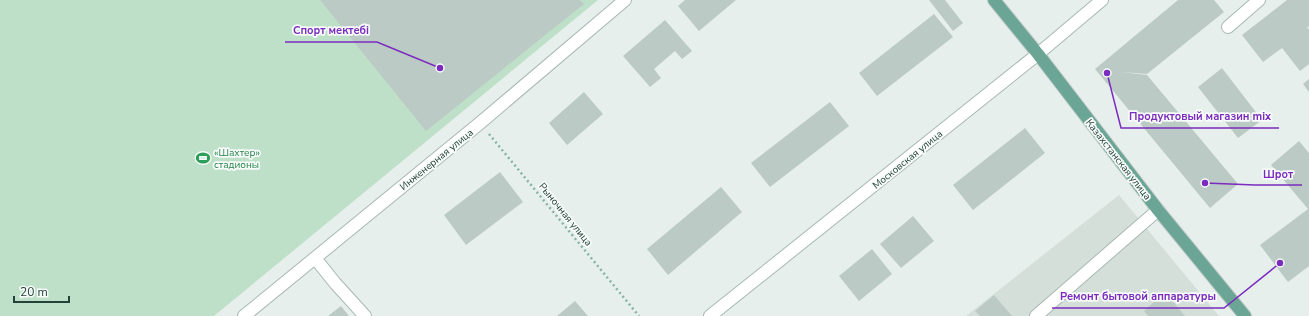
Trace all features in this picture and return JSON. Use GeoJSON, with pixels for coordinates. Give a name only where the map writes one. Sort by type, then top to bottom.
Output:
{"type":"FeatureCollection","features":[{"type":"Feature","properties":{"kind":"main road","name":"Казахстанская улица"},"geometry":{"type":"LineString","coordinates":[[994,0],[1038,54],[1158,210],[1245,316]]}},
{"type":"Feature","properties":{"kind":"street","name":"Инженерная улица"},"geometry":{"type":"LineString","coordinates":[[244,316],[480,123],[626,0]]}},
{"type":"Feature","properties":{"kind":"street","name":"Московская улица"},"geometry":{"type":"LineString","coordinates":[[710,316],[1038,54],[1102,0]]}},
{"type":"Feature","properties":{"kind":"street"},"geometry":{"type":"LineString","coordinates":[[1228,27],[1259,0]]}},
{"type":"Feature","properties":{"kind":"street"},"geometry":{"type":"LineString","coordinates":[[1036,316],[1158,210]]}},
{"type":"Feature","properties":{"kind":"street"},"geometry":{"type":"LineString","coordinates":[[315,258],[365,316]]}},
{"type":"Feature","properties":{"kind":"path","name":"Рыночная улица"},"geometry":{"type":"LineString","coordinates":[[480,123],[639,316]]}},
{"type":"Feature","properties":{"kind":"shaded area"},"geometry":{"type":"Polygon","coordinates":[[[1119,195],[1219,316],[966,316],[1119,195]]]}},
{"type":"Feature","properties":{"kind":"green space","name":"«Шахтер» стадионы"},"geometry":{"type":"Polygon","coordinates":[[[0,0],[598,0],[214,316],[0,316],[0,0]]]}},
{"type":"Feature","properties":{"kind":"building"},"geometry":{"type":"Polygon","coordinates":[[[320,0],[580,0],[584,4],[426,131],[320,0]]]}},
{"type":"Feature","properties":{"kind":"building"},"geometry":{"type":"Polygon","coordinates":[[[685,0],[736,0],[699,31],[678,6],[685,0]]]}},
{"type":"Feature","properties":{"kind":"building"},"geometry":{"type":"Polygon","coordinates":[[[929,0],[945,0],[963,23],[953,31],[929,0]]]}},
{"type":"Feature","properties":{"kind":"building"},"geometry":{"type":"Polygon","coordinates":[[[1178,0],[1214,0],[1224,12],[1147,74],[1121,72],[1147,75],[1238,184],[1210,208],[1095,69],[1178,0]]]}},
{"type":"Feature","properties":{"kind":"building"},"geometry":{"type":"Polygon","coordinates":[[[1287,0],[1309,0],[1309,26],[1307,28],[1309,29],[1309,64],[1300,71],[1282,48],[1263,62],[1242,35],[1287,0]]]}},
{"type":"Feature","properties":{"kind":"building"},"geometry":{"type":"Polygon","coordinates":[[[934,14],[953,37],[877,96],[859,73],[934,14]]]}},
{"type":"Feature","properties":{"kind":"building"},"geometry":{"type":"Polygon","coordinates":[[[665,20],[692,51],[682,59],[675,51],[654,69],[661,78],[650,87],[623,56],[665,20]]]}},
{"type":"Feature","properties":{"kind":"building"},"geometry":{"type":"Polygon","coordinates":[[[1222,68],[1262,120],[1238,138],[1198,87],[1222,68]]]}},
{"type":"Feature","properties":{"kind":"building"},"geometry":{"type":"Polygon","coordinates":[[[1309,79],[1309,92],[1303,84],[1309,79]]]}},
{"type":"Feature","properties":{"kind":"building"},"geometry":{"type":"Polygon","coordinates":[[[584,92],[603,114],[567,145],[549,123],[584,92]]]}},
{"type":"Feature","properties":{"kind":"building"},"geometry":{"type":"Polygon","coordinates":[[[830,102],[849,126],[770,187],[751,163],[830,102]]]}},
{"type":"Feature","properties":{"kind":"building"},"geometry":{"type":"Polygon","coordinates":[[[1025,128],[1045,153],[973,210],[953,185],[1025,128]]]}},
{"type":"Feature","properties":{"kind":"building"},"geometry":{"type":"Polygon","coordinates":[[[1299,141],[1309,153],[1309,266],[1288,282],[1260,245],[1308,209],[1271,165],[1299,141]]]}},
{"type":"Feature","properties":{"kind":"building"},"geometry":{"type":"Polygon","coordinates":[[[500,172],[523,202],[466,245],[444,215],[500,172]]]}},
{"type":"Feature","properties":{"kind":"building"},"geometry":{"type":"Polygon","coordinates":[[[721,187],[742,212],[668,275],[647,249],[721,187]]]}},
{"type":"Feature","properties":{"kind":"building"},"geometry":{"type":"Polygon","coordinates":[[[913,216],[934,241],[901,268],[880,244],[913,216]]]}},
{"type":"Feature","properties":{"kind":"building"},"geometry":{"type":"Polygon","coordinates":[[[872,249],[892,274],[859,301],[839,276],[872,249]]]}},
{"type":"Feature","properties":{"kind":"building"},"geometry":{"type":"Polygon","coordinates":[[[1165,292],[1185,316],[1148,316],[1144,311],[1165,292]]]}},
{"type":"Feature","properties":{"kind":"building"},"geometry":{"type":"Polygon","coordinates":[[[994,295],[1012,316],[980,316],[975,311],[994,295]]]}},
{"type":"Feature","properties":{"kind":"building"},"geometry":{"type":"Polygon","coordinates":[[[575,301],[588,316],[557,316],[575,301]]]}},
{"type":"Feature","properties":{"kind":"building"},"geometry":{"type":"Polygon","coordinates":[[[341,306],[349,316],[328,316],[341,306]]]}},
{"type":"Feature","properties":{"kind":"place","name":"Спорт мектебі"},"geometry":{"type":"Point","coordinates":[440,68]}},
{"type":"Feature","properties":{"kind":"place","name":"Продуктовый магазин mix"},"geometry":{"type":"Point","coordinates":[1107,73]}},
{"type":"Feature","properties":{"kind":"place","name":"«Шахтер» стадионы"},"geometry":{"type":"Point","coordinates":[203,158]}},
{"type":"Feature","properties":{"kind":"place","name":"Шрот"},"geometry":{"type":"Point","coordinates":[1205,183]}},
{"type":"Feature","properties":{"kind":"place","name":"Ремонт бытовой аппаратуры"},"geometry":{"type":"Point","coordinates":[1280,263]}}]}
